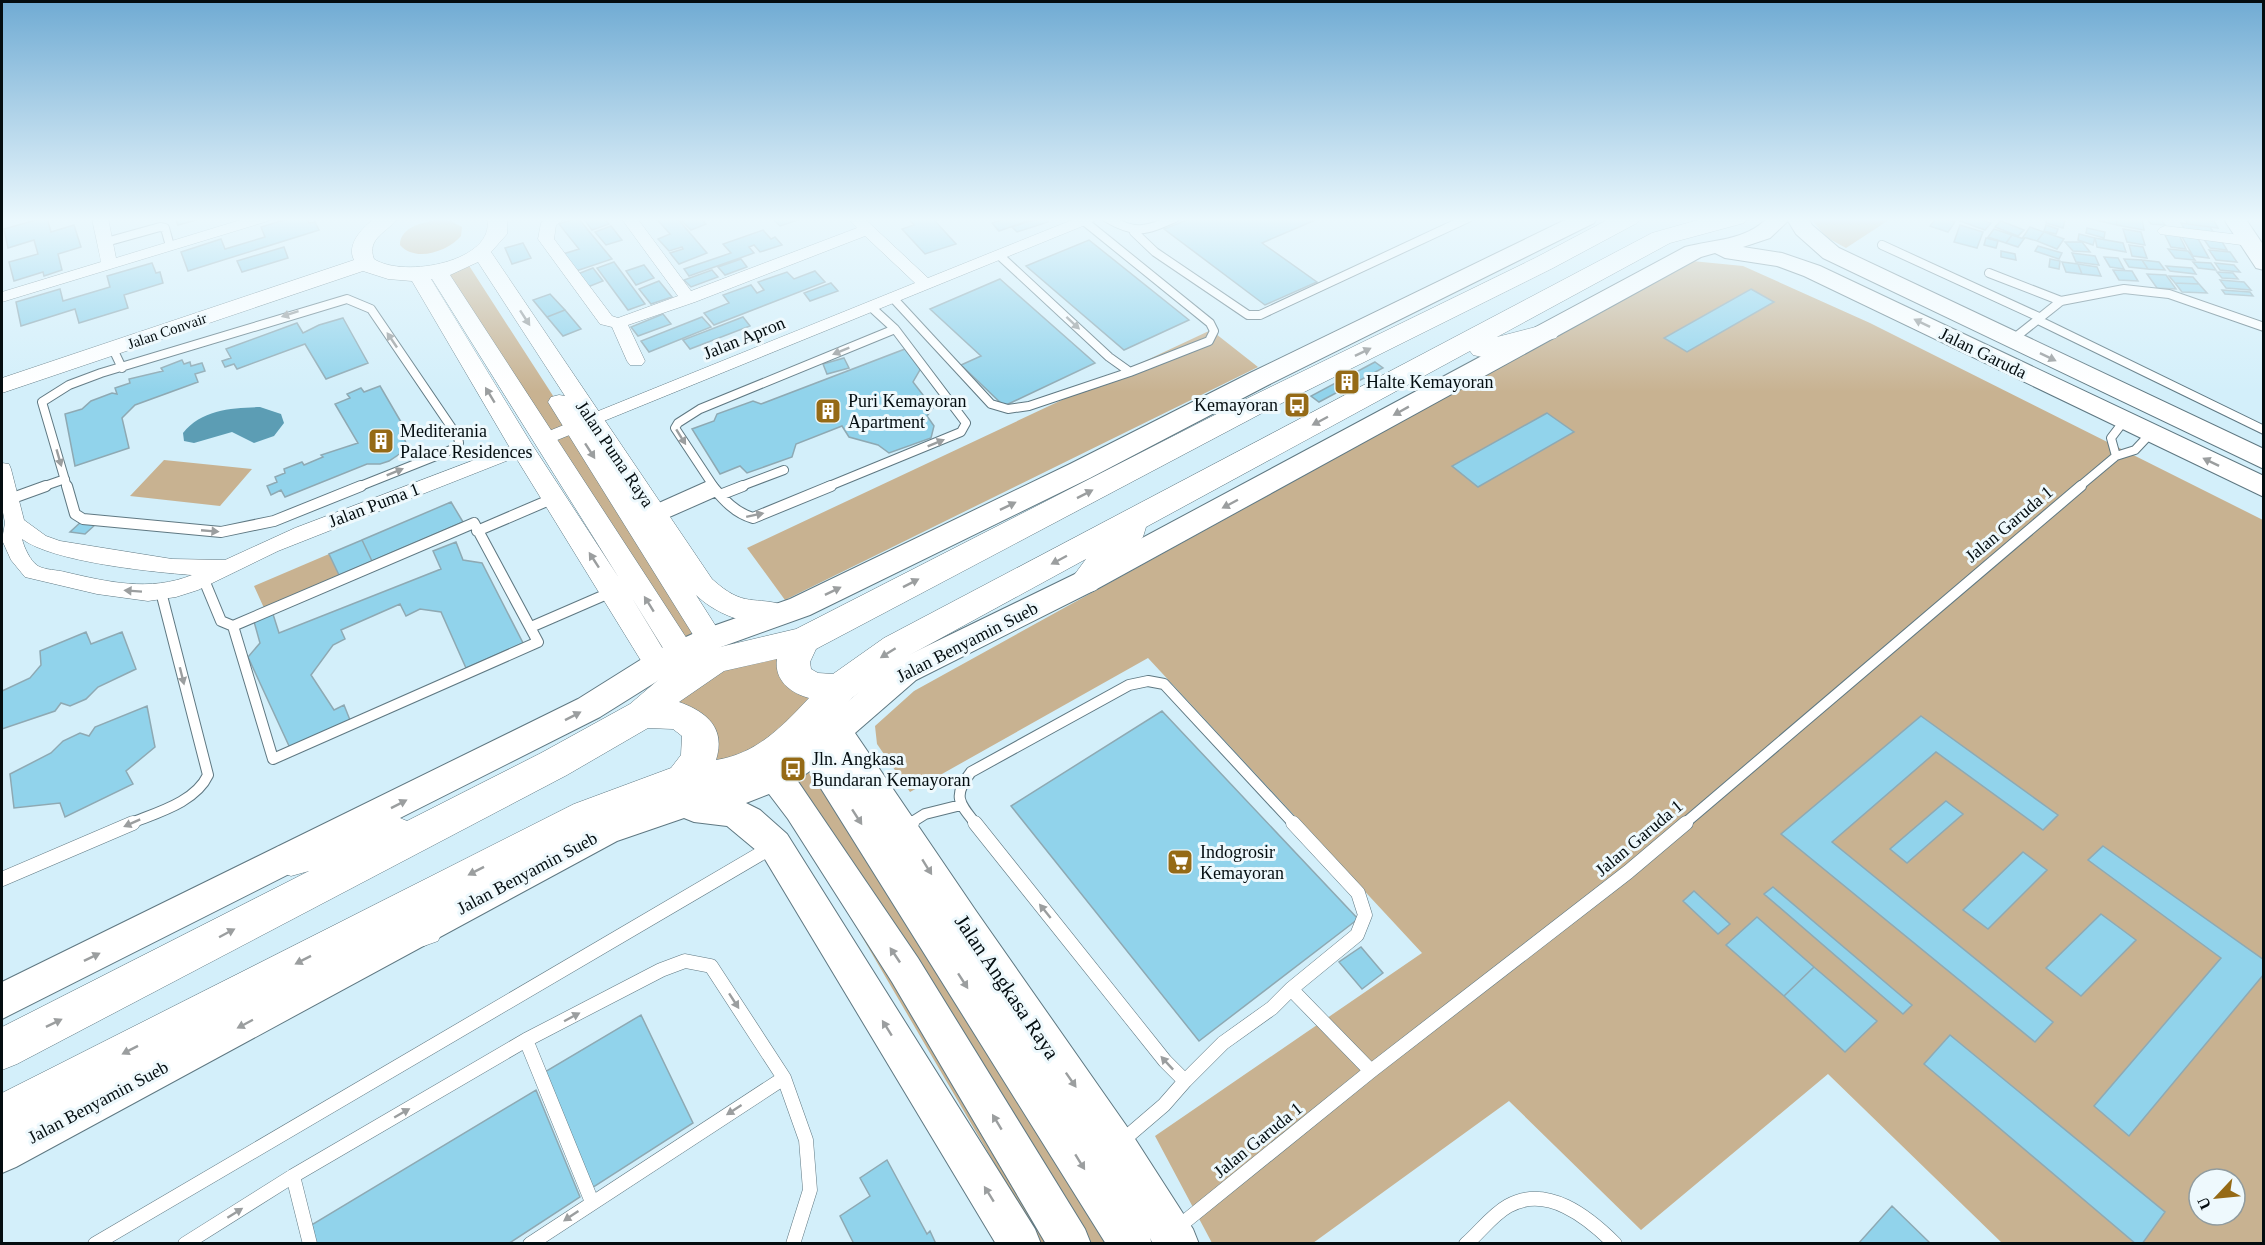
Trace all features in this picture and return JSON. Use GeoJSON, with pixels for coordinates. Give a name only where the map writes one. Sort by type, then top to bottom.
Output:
{"type":"FeatureCollection","features":[{"type":"Feature","properties":{"kind":"main road"},"geometry":{"type":"LineString","coordinates":[[2,1049],[554,764],[642,714],[676,685],[715,660],[804,640],[1466,276]]}},
{"type":"Feature","properties":{"kind":"main road"},"geometry":{"type":"LineString","coordinates":[[1442,288],[1491,276]]}},
{"type":"Feature","properties":{"kind":"main road"},"geometry":{"type":"LineString","coordinates":[[2,1001],[291,859],[589,708],[669,659],[710,639],[800,607],[1049,486],[1515,276]]}},
{"type":"Feature","properties":{"kind":"main road","name":"Jalan Benyamin Sueb"},"geometry":{"type":"LineString","coordinates":[[2,1153],[605,830],[677,793],[774,754],[796,736],[840,688],[867,666],[896,647],[1590,276]]}},
{"type":"Feature","properties":{"kind":"main road","name":"Jalan Benyamin Sueb"},"geometry":{"type":"LineString","coordinates":[[825,749],[888,684],[905,671],[1085,582],[1547,332],[1628,276]]}},
{"type":"Feature","properties":{"kind":"main road","name":"Jalan Garuda"},"geometry":{"type":"LineString","coordinates":[[1823,276],[2264,488]]}},
{"type":"Feature","properties":{"kind":"main road","name":"Jalan Garuda"},"geometry":{"type":"LineString","coordinates":[[1879,276],[2262,456]]}},
{"type":"Feature","properties":{"kind":"main road"},"geometry":{"type":"LineString","coordinates":[[1432,362],[1547,332]]}},
{"type":"Feature","properties":{"kind":"main road"},"geometry":{"type":"LineString","coordinates":[[1085,582],[1147,512]]}},
{"type":"Feature","properties":{"kind":"main road"},"geometry":{"type":"LineString","coordinates":[[804,640],[795,651],[792,661],[795,675],[804,684],[813,688],[840,688]]}},
{"type":"Feature","properties":{"kind":"main road"},"geometry":{"type":"LineString","coordinates":[[642,714],[663,712],[682,716],[694,725],[701,741],[699,759],[677,793],[739,814],[756,826],[774,845],[1020,1244]]}},
{"type":"Feature","properties":{"kind":"main road"},"geometry":{"type":"LineString","coordinates":[[825,749],[802,770],[780,783],[800,809],[905,969],[1070,1244]]}},
{"type":"Feature","properties":{"kind":"main road","name":"Jalan Angkasa Raya"},"geometry":{"type":"LineString","coordinates":[[825,749],[902,828],[949,931],[1131,1244]]}},
{"type":"Feature","properties":{"kind":"main road","name":"Jalan Angkasa Raya"},"geometry":{"type":"LineString","coordinates":[[825,749],[949,931],[1116,1145],[1169,1240]]}},
{"type":"Feature","properties":{"kind":"main road","name":"Jalan Benyamin Sueb"},"geometry":{"type":"LineString","coordinates":[[2,1116],[587,815],[645,792],[736,790],[780,783]]}},
{"type":"Feature","properties":{"kind":"main road"},"geometry":{"type":"LineString","coordinates":[[291,859],[454,814]]}},
{"type":"Feature","properties":{"kind":"main road"},"geometry":{"type":"LineString","coordinates":[[344,939],[424,928]]}},
{"type":"Feature","properties":{"kind":"street"},"geometry":{"type":"LineString","coordinates":[[2,297],[70,276]]}},
{"type":"Feature","properties":{"kind":"street","name":"Jalan Convair"},"geometry":{"type":"LineString","coordinates":[[2,373],[310,276]]}},
{"type":"Feature","properties":{"kind":"street","name":"Jalan Convair"},"geometry":{"type":"LineString","coordinates":[[2,386],[118,359],[322,276]]}},
{"type":"Feature","properties":{"kind":"street"},"geometry":{"type":"LineString","coordinates":[[429,276],[522,448],[614,591],[669,659]]}},
{"type":"Feature","properties":{"kind":"street"},"geometry":{"type":"LineString","coordinates":[[430,276],[545,439],[669,659]]}},
{"type":"Feature","properties":{"kind":"street","name":"Jalan Puma Raya"},"geometry":{"type":"LineString","coordinates":[[487,276],[584,424],[710,639]]}},
{"type":"Feature","properties":{"kind":"street"},"geometry":{"type":"LineString","coordinates":[[573,276],[606,320],[619,323],[748,276]]}},
{"type":"Feature","properties":{"kind":"street"},"geometry":{"type":"LineString","coordinates":[[672,276],[689,299]]}},
{"type":"Feature","properties":{"kind":"street"},"geometry":{"type":"LineString","coordinates":[[916,276],[926,285]]}},
{"type":"Feature","properties":{"kind":"street","name":"Jalan Apron"},"geometry":{"type":"LineString","coordinates":[[545,439],[948,276]]}},
{"type":"Feature","properties":{"kind":"street"},"geometry":{"type":"LineString","coordinates":[[619,323],[636,361]]}},
{"type":"Feature","properties":{"kind":"street","name":"Jalan Puma Raya"},"geometry":{"type":"LineString","coordinates":[[584,424],[655,514],[703,586],[713,597],[742,611],[778,613]]}},
{"type":"Feature","properties":{"kind":"street","name":"Jalan Puma 1"},"geometry":{"type":"LineString","coordinates":[[2,469],[9,522],[18,555],[32,572],[127,591],[161,592],[204,580],[228,566],[304,533],[522,448]]}},
{"type":"Feature","properties":{"kind":"street","name":"Jalan Puma 1"},"geometry":{"type":"LineString","coordinates":[[9,522],[39,541],[58,548],[172,566],[194,568],[228,566]]}},
{"type":"Feature","properties":{"kind":"lane"},"geometry":{"type":"LineString","coordinates":[[1022,276],[1109,357],[1130,372]]}},
{"type":"Feature","properties":{"kind":"lane"},"geometry":{"type":"LineString","coordinates":[[893,298],[991,404],[1008,409],[1029,406],[1130,372],[1209,341],[1214,331],[1201,316],[1149,276]]}},
{"type":"Feature","properties":{"kind":"lane"},"geometry":{"type":"LineString","coordinates":[[1191,276],[1248,315],[1260,315],[1343,276]]}},
{"type":"Feature","properties":{"kind":"lane"},"geometry":{"type":"LineString","coordinates":[[1948,276],[2264,430]]}},
{"type":"Feature","properties":{"kind":"lane"},"geometry":{"type":"LineString","coordinates":[[1997,276],[2061,302]]}},
{"type":"Feature","properties":{"kind":"lane"},"geometry":{"type":"LineString","coordinates":[[2013,340],[2061,302],[2124,289],[2157,291],[2264,327]]}},
{"type":"Feature","properties":{"kind":"lane"},"geometry":{"type":"LineString","coordinates":[[347,299],[371,309],[458,437],[459,443],[456,448],[274,521],[221,532],[83,519],[75,514],[42,402],[118,359],[347,299]]}},
{"type":"Feature","properties":{"kind":"lane"},"geometry":{"type":"LineString","coordinates":[[871,307],[895,329],[966,423],[965,428],[961,432],[753,518],[740,514],[716,490],[675,428],[678,423],[700,409],[895,329]]}},
{"type":"Feature","properties":{"kind":"lane"},"geometry":{"type":"LineString","coordinates":[[2116,456],[2110,438],[2124,421]]}},
{"type":"Feature","properties":{"kind":"lane","name":"Jalan Garuda 1"},"geometry":{"type":"LineString","coordinates":[[1169,1240],[1371,1071],[1628,872],[2116,456],[2135,450],[2151,433]]}},
{"type":"Feature","properties":{"kind":"lane"},"geometry":{"type":"LineString","coordinates":[[655,514],[716,490],[784,470]]}},
{"type":"Feature","properties":{"kind":"lane"},"geometry":{"type":"LineString","coordinates":[[9,522],[65,478]]}},
{"type":"Feature","properties":{"kind":"lane"},"geometry":{"type":"LineString","coordinates":[[477,531],[554,498]]}},
{"type":"Feature","properties":{"kind":"lane"},"geometry":{"type":"LineString","coordinates":[[204,580],[221,621],[233,626],[474,524],[538,642],[273,759],[233,626]]}},
{"type":"Feature","properties":{"kind":"lane"},"geometry":{"type":"LineString","coordinates":[[531,627],[614,591]]}},
{"type":"Feature","properties":{"kind":"lane"},"geometry":{"type":"LineString","coordinates":[[2,879],[171,806],[195,793],[206,781],[208,775],[161,592]]}},
{"type":"Feature","properties":{"kind":"lane"},"geometry":{"type":"LineString","coordinates":[[1116,1145],[1156,1113],[1223,1043],[1272,1008],[1291,989],[1357,935],[1365,915],[1358,893],[1164,684],[1148,681],[1129,685],[971,772],[962,783],[957,796],[961,805],[1165,1062],[1185,1081]]}},
{"type":"Feature","properties":{"kind":"lane"},"geometry":{"type":"LineString","coordinates":[[902,828],[925,814],[961,805]]}},
{"type":"Feature","properties":{"kind":"lane"},"geometry":{"type":"LineString","coordinates":[[95,1244],[774,845]]}},
{"type":"Feature","properties":{"kind":"lane"},"geometry":{"type":"LineString","coordinates":[[185,1244],[293,1176],[526,1040],[661,970],[685,961],[711,966],[784,1078],[806,1140],[810,1190],[793,1244]]}},
{"type":"Feature","properties":{"kind":"lane"},"geometry":{"type":"LineString","coordinates":[[1291,989],[1371,1071]]}},
{"type":"Feature","properties":{"kind":"lane"},"geometry":{"type":"LineString","coordinates":[[526,1040],[592,1202]]}},
{"type":"Feature","properties":{"kind":"lane"},"geometry":{"type":"LineString","coordinates":[[530,1244],[784,1078]]}},
{"type":"Feature","properties":{"kind":"lane"},"geometry":{"type":"LineString","coordinates":[[293,1176],[310,1244]]}},
{"type":"Feature","properties":{"kind":"lane"},"geometry":{"type":"LineString","coordinates":[[1466,1244],[1509,1205],[1530,1199],[1551,1199],[1601,1228],[1615,1244]]}},
{"type":"Feature","properties":{"kind":"shaded area"},"geometry":{"type":"Polygon","coordinates":[[[440,276],[476,276],[710,639],[664,661],[541,440],[440,276]]]}},
{"type":"Feature","properties":{"kind":"shaded area"},"geometry":{"type":"Polygon","coordinates":[[[1665,276],[1766,276],[1870,323],[2263,520],[2263,1243],[2002,1243],[1828,1074],[1641,1230],[1509,1101],[1313,1243],[1212,1243],[1155,1136],[1422,953],[1148,658],[910,792],[877,744],[875,726],[914,691],[1665,276]]]}},
{"type":"Feature","properties":{"kind":"shaded area"},"geometry":{"type":"Polygon","coordinates":[[[1211,330],[1258,367],[785,600],[747,548],[1211,330]]]}},
{"type":"Feature","properties":{"kind":"shaded area"},"geometry":{"type":"Polygon","coordinates":[[[164,460],[252,469],[220,506],[130,496],[164,460]]]}},
{"type":"Feature","properties":{"kind":"shaded area"},"geometry":{"type":"Polygon","coordinates":[[[329,554],[339,575],[264,608],[254,586],[329,554]]]}},
{"type":"Feature","properties":{"kind":"shaded area"},"geometry":{"type":"Polygon","coordinates":[[[770,647],[840,688],[726,774],[701,741],[642,714],[770,647]]]}},
{"type":"Feature","properties":{"kind":"shaded area"},"geometry":{"type":"Polygon","coordinates":[[[814,750],[1130,1243],[1041,1243],[778,793],[814,750]]]}},
{"type":"Feature","properties":{"kind":"water"},"geometry":{"type":"Polygon","coordinates":[[[260,407],[281,414],[284,423],[274,436],[254,443],[232,432],[194,443],[184,441],[183,433],[208,414],[228,409],[260,407]]]}},
{"type":"Feature","properties":{"kind":"building"},"geometry":{"type":"Polygon","coordinates":[[[13,276],[30,276],[14,281],[13,276]]]}},
{"type":"Feature","properties":{"kind":"building"},"geometry":{"type":"Polygon","coordinates":[[[107,276],[161,276],[163,283],[124,295],[128,308],[79,323],[75,309],[21,326],[16,302],[60,289],[63,301],[110,287],[107,276]]]}},
{"type":"Feature","properties":{"kind":"building"},"geometry":{"type":"Polygon","coordinates":[[[576,276],[599,276],[603,281],[585,288],[576,276]]]}},
{"type":"Feature","properties":{"kind":"building"},"geometry":{"type":"Polygon","coordinates":[[[603,276],[624,276],[645,304],[628,310],[603,276]]]}},
{"type":"Feature","properties":{"kind":"building"},"geometry":{"type":"Polygon","coordinates":[[[630,276],[654,278],[636,285],[630,276]]]}},
{"type":"Feature","properties":{"kind":"building"},"geometry":{"type":"Polygon","coordinates":[[[695,276],[718,277],[691,287],[684,280],[695,276]]]}},
{"type":"Feature","properties":{"kind":"building"},"geometry":{"type":"Polygon","coordinates":[[[775,276],[791,276],[794,279],[802,276],[820,276],[825,282],[714,325],[704,313],[729,303],[723,295],[751,285],[757,293],[764,290],[758,282],[775,276]]]}},
{"type":"Feature","properties":{"kind":"building"},"geometry":{"type":"Polygon","coordinates":[[[1038,276],[1134,276],[1189,320],[1124,350],[1038,276]]]}},
{"type":"Feature","properties":{"kind":"building"},"geometry":{"type":"Polygon","coordinates":[[[1227,276],[1309,276],[1317,282],[1265,305],[1227,276]]]}},
{"type":"Feature","properties":{"kind":"building"},"geometry":{"type":"Polygon","coordinates":[[[2117,276],[2135,276],[2138,281],[2119,280],[2117,276]]]}},
{"type":"Feature","properties":{"kind":"building"},"geometry":{"type":"Polygon","coordinates":[[[2148,276],[2167,276],[2176,289],[2157,288],[2148,276]]]}},
{"type":"Feature","properties":{"kind":"building"},"geometry":{"type":"Polygon","coordinates":[[[2169,276],[2193,277],[2199,284],[2175,283],[2169,276]]]}},
{"type":"Feature","properties":{"kind":"building"},"geometry":{"type":"Polygon","coordinates":[[[2220,276],[2236,276],[2238,279],[2220,276]]]}},
{"type":"Feature","properties":{"kind":"building"},"geometry":{"type":"Polygon","coordinates":[[[1000,279],[1095,363],[1004,406],[961,365],[981,356],[930,309],[1000,279]]]}},
{"type":"Feature","properties":{"kind":"building"},"geometry":{"type":"Polygon","coordinates":[[[2220,280],[2244,282],[2251,290],[2226,288],[2220,280]]]}},
{"type":"Feature","properties":{"kind":"building"},"geometry":{"type":"Polygon","coordinates":[[[659,281],[672,297],[651,304],[639,289],[659,281]]]}},
{"type":"Feature","properties":{"kind":"building"},"geometry":{"type":"Polygon","coordinates":[[[831,283],[838,291],[810,301],[804,293],[831,283]]]}},
{"type":"Feature","properties":{"kind":"building"},"geometry":{"type":"Polygon","coordinates":[[[2175,283],[2199,284],[2207,293],[2182,292],[2175,283]]]}},
{"type":"Feature","properties":{"kind":"building"},"geometry":{"type":"Polygon","coordinates":[[[1751,289],[1774,302],[1687,352],[1664,338],[1751,289]]]}},
{"type":"Feature","properties":{"kind":"building"},"geometry":{"type":"Polygon","coordinates":[[[2222,290],[2250,292],[2253,296],[2225,294],[2222,290]]]}},
{"type":"Feature","properties":{"kind":"building"},"geometry":{"type":"Polygon","coordinates":[[[550,294],[565,310],[547,317],[533,300],[550,294]]]}},
{"type":"Feature","properties":{"kind":"building"},"geometry":{"type":"Polygon","coordinates":[[[565,310],[581,329],[563,336],[547,317],[565,310]]]}},
{"type":"Feature","properties":{"kind":"building"},"geometry":{"type":"Polygon","coordinates":[[[663,314],[671,324],[638,336],[631,327],[663,314]]]}},
{"type":"Feature","properties":{"kind":"building"},"geometry":{"type":"Polygon","coordinates":[[[702,317],[711,327],[649,352],[641,341],[702,317]]]}},
{"type":"Feature","properties":{"kind":"building"},"geometry":{"type":"Polygon","coordinates":[[[743,317],[750,326],[690,349],[683,340],[743,317]]]}},
{"type":"Feature","properties":{"kind":"building"},"geometry":{"type":"Polygon","coordinates":[[[343,318],[368,363],[326,379],[305,344],[237,369],[234,364],[225,367],[222,361],[231,358],[226,349],[297,323],[303,333],[319,325],[343,318]]]}},
{"type":"Feature","properties":{"kind":"building","name":"Puri Kemayoran Apartment"},"geometry":{"type":"Polygon","coordinates":[[[905,349],[921,368],[913,382],[933,408],[927,416],[934,426],[931,438],[889,453],[878,445],[849,437],[842,426],[796,444],[792,457],[747,473],[740,466],[720,474],[692,429],[714,421],[717,414],[753,401],[761,404],[905,349]]]}},
{"type":"Feature","properties":{"kind":"building"},"geometry":{"type":"Polygon","coordinates":[[[844,358],[849,368],[827,374],[823,364],[844,358]]]}},
{"type":"Feature","properties":{"kind":"building"},"geometry":{"type":"Polygon","coordinates":[[[182,360],[184,364],[190,362],[191,366],[202,363],[205,371],[195,374],[198,382],[135,405],[122,418],[129,448],[75,466],[65,414],[82,409],[91,401],[112,393],[117,394],[115,388],[130,383],[129,379],[163,371],[161,368],[182,360]]]}},
{"type":"Feature","properties":{"kind":"building","name":"Halte Kemayoran"},"geometry":{"type":"Polygon","coordinates":[[[1375,362],[1383,368],[1319,402],[1311,396],[1375,362]]]}},
{"type":"Feature","properties":{"kind":"building","name":"Mediterania Palace Residences"},"geometry":{"type":"Polygon","coordinates":[[[380,386],[408,434],[403,436],[407,445],[404,451],[389,461],[367,464],[285,497],[281,490],[271,495],[267,486],[277,482],[275,477],[285,473],[284,469],[302,462],[304,465],[323,457],[321,455],[358,443],[335,404],[350,398],[347,394],[361,388],[364,392],[380,386]]]}},
{"type":"Feature","properties":{"kind":"building"},"geometry":{"type":"Polygon","coordinates":[[[1547,413],[1574,432],[1478,487],[1452,466],[1547,413]]]}},
{"type":"Feature","properties":{"kind":"building"},"geometry":{"type":"Polygon","coordinates":[[[451,502],[463,522],[372,561],[362,540],[451,502]]]}},
{"type":"Feature","properties":{"kind":"building"},"geometry":{"type":"Polygon","coordinates":[[[82,521],[96,524],[85,534],[70,532],[82,521]]]}},
{"type":"Feature","properties":{"kind":"building"},"geometry":{"type":"Polygon","coordinates":[[[362,540],[372,561],[339,575],[329,554],[362,540]]]}},
{"type":"Feature","properties":{"kind":"building"},"geometry":{"type":"Polygon","coordinates":[[[456,542],[463,560],[482,563],[523,643],[466,668],[441,612],[420,609],[406,616],[400,604],[341,630],[345,639],[333,645],[311,675],[334,710],[344,705],[350,720],[290,748],[248,657],[260,643],[253,618],[272,611],[279,633],[441,569],[433,551],[456,542]]]}},
{"type":"Feature","properties":{"kind":"building"},"geometry":{"type":"Polygon","coordinates":[[[86,632],[91,644],[122,632],[136,669],[98,687],[86,699],[70,706],[61,703],[55,711],[2,729],[2,691],[30,678],[41,665],[40,651],[86,632]]]}},
{"type":"Feature","properties":{"kind":"building"},"geometry":{"type":"Polygon","coordinates":[[[147,706],[155,747],[126,771],[133,784],[65,817],[60,803],[14,808],[10,774],[51,753],[63,741],[80,733],[89,736],[95,727],[147,706]]]}},
{"type":"Feature","properties":{"kind":"building","name":"Indogrosir Kemayoran"},"geometry":{"type":"Polygon","coordinates":[[[1162,711],[1358,919],[1199,1041],[1011,806],[1162,711]]]}},
{"type":"Feature","properties":{"kind":"building"},"geometry":{"type":"Polygon","coordinates":[[[1921,716],[2058,815],[2043,830],[1936,752],[1832,842],[2053,1022],[2035,1042],[1781,834],[1921,716]]]}},
{"type":"Feature","properties":{"kind":"building"},"geometry":{"type":"Polygon","coordinates":[[[1946,801],[1963,814],[1907,863],[1890,849],[1946,801]]]}},
{"type":"Feature","properties":{"kind":"building"},"geometry":{"type":"Polygon","coordinates":[[[2103,846],[2264,960],[2264,974],[2129,1136],[2094,1106],[2221,958],[2088,860],[2103,846]]]}},
{"type":"Feature","properties":{"kind":"building"},"geometry":{"type":"Polygon","coordinates":[[[2023,852],[2047,870],[1988,929],[1963,910],[2023,852]]]}},
{"type":"Feature","properties":{"kind":"building"},"geometry":{"type":"Polygon","coordinates":[[[1773,887],[1912,1005],[1903,1014],[1764,894],[1773,887]]]}},
{"type":"Feature","properties":{"kind":"building"},"geometry":{"type":"Polygon","coordinates":[[[1694,891],[1730,924],[1718,934],[1683,901],[1694,891]]]}},
{"type":"Feature","properties":{"kind":"building"},"geometry":{"type":"Polygon","coordinates":[[[2101,914],[2136,940],[2081,996],[2046,968],[2101,914]]]}},
{"type":"Feature","properties":{"kind":"building"},"geometry":{"type":"Polygon","coordinates":[[[1757,917],[1814,967],[1784,996],[1726,945],[1757,917]]]}},
{"type":"Feature","properties":{"kind":"building"},"geometry":{"type":"Polygon","coordinates":[[[1361,947],[1383,973],[1362,989],[1339,962],[1361,947]]]}},
{"type":"Feature","properties":{"kind":"building"},"geometry":{"type":"Polygon","coordinates":[[[1814,967],[1877,1021],[1845,1052],[1784,996],[1814,967]]]}},
{"type":"Feature","properties":{"kind":"building"},"geometry":{"type":"Polygon","coordinates":[[[641,1015],[693,1123],[592,1188],[543,1073],[641,1015]]]}},
{"type":"Feature","properties":{"kind":"building"},"geometry":{"type":"Polygon","coordinates":[[[1950,1035],[2165,1212],[2142,1244],[2136,1244],[1924,1064],[1950,1035]]]}},
{"type":"Feature","properties":{"kind":"building"},"geometry":{"type":"Polygon","coordinates":[[[536,1090],[580,1197],[508,1244],[313,1244],[308,1227],[536,1090]]]}},
{"type":"Feature","properties":{"kind":"building"},"geometry":{"type":"Polygon","coordinates":[[[887,1160],[927,1234],[930,1231],[936,1244],[854,1244],[840,1216],[870,1196],[860,1178],[887,1160]]]}},
{"type":"Feature","properties":{"kind":"building"},"geometry":{"type":"Polygon","coordinates":[[[1892,1206],[1931,1244],[1858,1244],[1892,1206]]]}},
{"type":"Feature","properties":{"kind":"place","name":"Halte Kemayoran"},"geometry":{"type":"Point","coordinates":[1347,382]}},
{"type":"Feature","properties":{"kind":"place","name":"Kemayoran"},"geometry":{"type":"Point","coordinates":[1297,405]}},
{"type":"Feature","properties":{"kind":"place","name":"Puri Kemayoran Apartment"},"geometry":{"type":"Point","coordinates":[828,411]}},
{"type":"Feature","properties":{"kind":"place","name":"Mediterania Palace Residences"},"geometry":{"type":"Point","coordinates":[381,441]}},
{"type":"Feature","properties":{"kind":"place","name":"Jln. Angkasa Bundaran Kemayoran"},"geometry":{"type":"Point","coordinates":[793,769]}},
{"type":"Feature","properties":{"kind":"place","name":"Indogrosir Kemayoran"},"geometry":{"type":"Point","coordinates":[1180,862]}}]}
